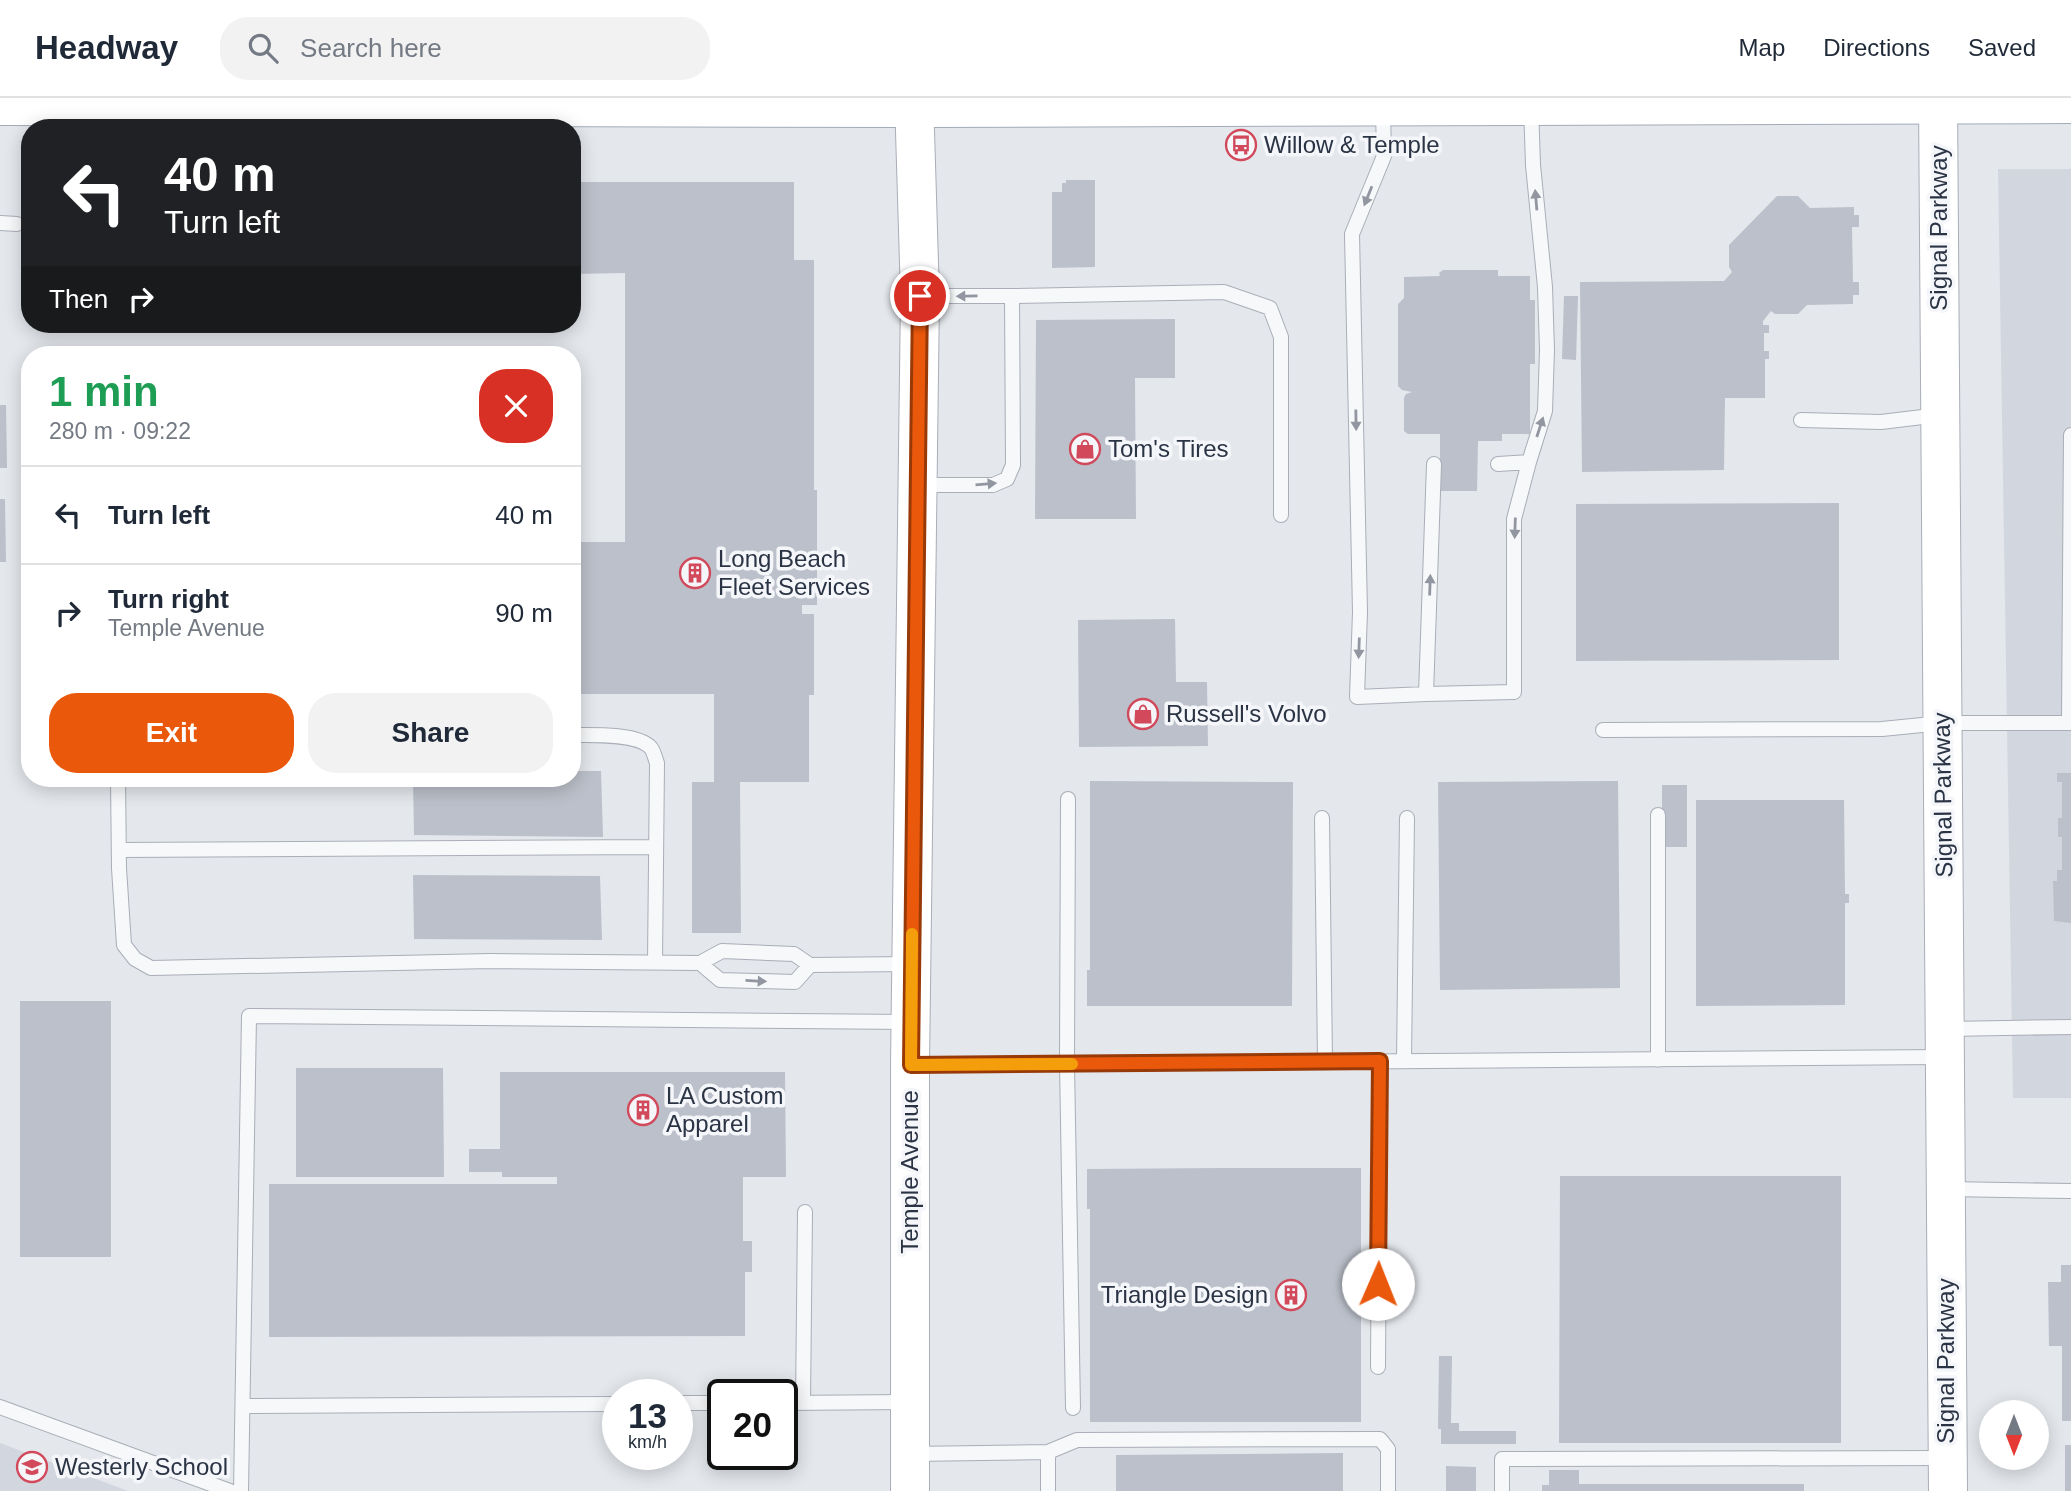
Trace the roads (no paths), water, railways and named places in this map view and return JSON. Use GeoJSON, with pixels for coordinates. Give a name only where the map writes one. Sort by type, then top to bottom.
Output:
{"type":"FeatureCollection","features":[{"type":"Feature","properties":{"kind":"main road"},"geometry":{"type":"LineString","coordinates":[[0,106],[914,103],[1383,107],[1938,101],[2071,104]]}},
{"type":"Feature","properties":{"kind":"main road","name":"Signal Parkway"},"geometry":{"type":"LineString","coordinates":[[1938,101],[1947,1475]]}},
{"type":"Feature","properties":{"kind":"main road","name":"Temple Avenue"},"geometry":{"type":"LineString","coordinates":[[910,1473],[911,964],[920,296],[914,103]]}},
{"type":"Feature","properties":{"kind":"lane"},"geometry":{"type":"LineString","coordinates":[[1383,107],[1384,156],[1352,234],[1360,612],[1357,697],[1514,692],[1514,519],[1545,411],[1547,349],[1531,106]]}},
{"type":"Feature","properties":{"kind":"lane"},"geometry":{"type":"LineString","coordinates":[[0,223],[18,224]]}},
{"type":"Feature","properties":{"kind":"lane"},"geometry":{"type":"LineString","coordinates":[[920,296],[1224,292],[1270,308],[1281,337],[1281,515]]}},
{"type":"Feature","properties":{"kind":"lane"},"geometry":{"type":"LineString","coordinates":[[918,485],[993,485],[1007,479],[1013,465],[1012,296]]}},
{"type":"Feature","properties":{"kind":"lane"},"geometry":{"type":"LineString","coordinates":[[1801,420],[1881,422],[1940,415]]}},
{"type":"Feature","properties":{"kind":"lane"},"geometry":{"type":"LineString","coordinates":[[1602,730],[1882,729],[1942,723],[2070,723],[2071,435]]}},
{"type":"Feature","properties":{"kind":"lane"},"geometry":{"type":"LineString","coordinates":[[1497,464],[1529,462]]}},
{"type":"Feature","properties":{"kind":"lane"},"geometry":{"type":"LineString","coordinates":[[1426,694],[1434,464]]}},
{"type":"Feature","properties":{"kind":"lane"},"geometry":{"type":"LineString","coordinates":[[581,735],[642,741],[653,749],[657,764],[655,962]]}},
{"type":"Feature","properties":{"kind":"lane"},"geometry":{"type":"LineString","coordinates":[[118,787],[124,945],[135,959],[151,968],[491,961],[701,963],[722,951],[793,954],[810,965],[911,964]]}},
{"type":"Feature","properties":{"kind":"lane"},"geometry":{"type":"LineString","coordinates":[[1068,799],[1068,1064],[1073,1408]]}},
{"type":"Feature","properties":{"kind":"lane"},"geometry":{"type":"LineString","coordinates":[[1658,815],[1658,1060]]}},
{"type":"Feature","properties":{"kind":"lane"},"geometry":{"type":"LineString","coordinates":[[1322,818],[1325,1062]]}},
{"type":"Feature","properties":{"kind":"lane"},"geometry":{"type":"LineString","coordinates":[[1405,1061],[1407,818]]}},
{"type":"Feature","properties":{"kind":"lane"},"geometry":{"type":"LineString","coordinates":[[119,850],[656,847]]}},
{"type":"Feature","properties":{"kind":"lane"},"geometry":{"type":"LineString","coordinates":[[701,963],[720,980],[774,982],[795,982],[810,965]]}},
{"type":"Feature","properties":{"kind":"lane"},"geometry":{"type":"LineString","coordinates":[[241,1491],[249,1016],[911,1022]]}},
{"type":"Feature","properties":{"kind":"lane"},"geometry":{"type":"LineString","coordinates":[[911,1065],[1658,1060],[1945,1043],[2071,1027]]}},
{"type":"Feature","properties":{"kind":"lane"},"geometry":{"type":"LineString","coordinates":[[1378,1367],[1380,1061]]}},
{"type":"Feature","properties":{"kind":"lane"},"geometry":{"type":"LineString","coordinates":[[1945,1189],[2071,1191]]}},
{"type":"Feature","properties":{"kind":"lane"},"geometry":{"type":"LineString","coordinates":[[803,1403],[805,1212]]}},
{"type":"Feature","properties":{"kind":"lane"},"geometry":{"type":"LineString","coordinates":[[798,1403],[909,1402]]}},
{"type":"Feature","properties":{"kind":"lane"},"geometry":{"type":"LineString","coordinates":[[243,1406],[602,1404]]}},
{"type":"Feature","properties":{"kind":"lane"},"geometry":{"type":"LineString","coordinates":[[0,1407],[230,1491]]}},
{"type":"Feature","properties":{"kind":"lane"},"geometry":{"type":"LineString","coordinates":[[910,1473],[1048,1452],[1077,1440],[1380,1439],[1388,1449],[1388,1491]]}},
{"type":"Feature","properties":{"kind":"lane"},"geometry":{"type":"LineString","coordinates":[[1048,1452],[1048,1491]]}},
{"type":"Feature","properties":{"kind":"lane"},"geometry":{"type":"LineString","coordinates":[[1502,1491],[1502,1459],[1947,1475]]}},
{"type":"Feature","properties":{"kind":"place","name":"Willow & Temple"},"geometry":{"type":"Point","coordinates":[1241,145]}},
{"type":"Feature","properties":{"kind":"place","name":"Tom's Tires"},"geometry":{"type":"Point","coordinates":[1085,449]}},
{"type":"Feature","properties":{"kind":"place","name":"Long Beach Fleet Services"},"geometry":{"type":"Point","coordinates":[695,573]}},
{"type":"Feature","properties":{"kind":"place","name":"Russell's Volvo"},"geometry":{"type":"Point","coordinates":[1143,714]}},
{"type":"Feature","properties":{"kind":"place","name":"LA Custom Apparel"},"geometry":{"type":"Point","coordinates":[643,1110]}},
{"type":"Feature","properties":{"kind":"place","name":"Triangle Design"},"geometry":{"type":"Point","coordinates":[1291,1295]}},
{"type":"Feature","properties":{"kind":"place","name":"Westerly School"},"geometry":{"type":"Point","coordinates":[32,1467]}}]}
